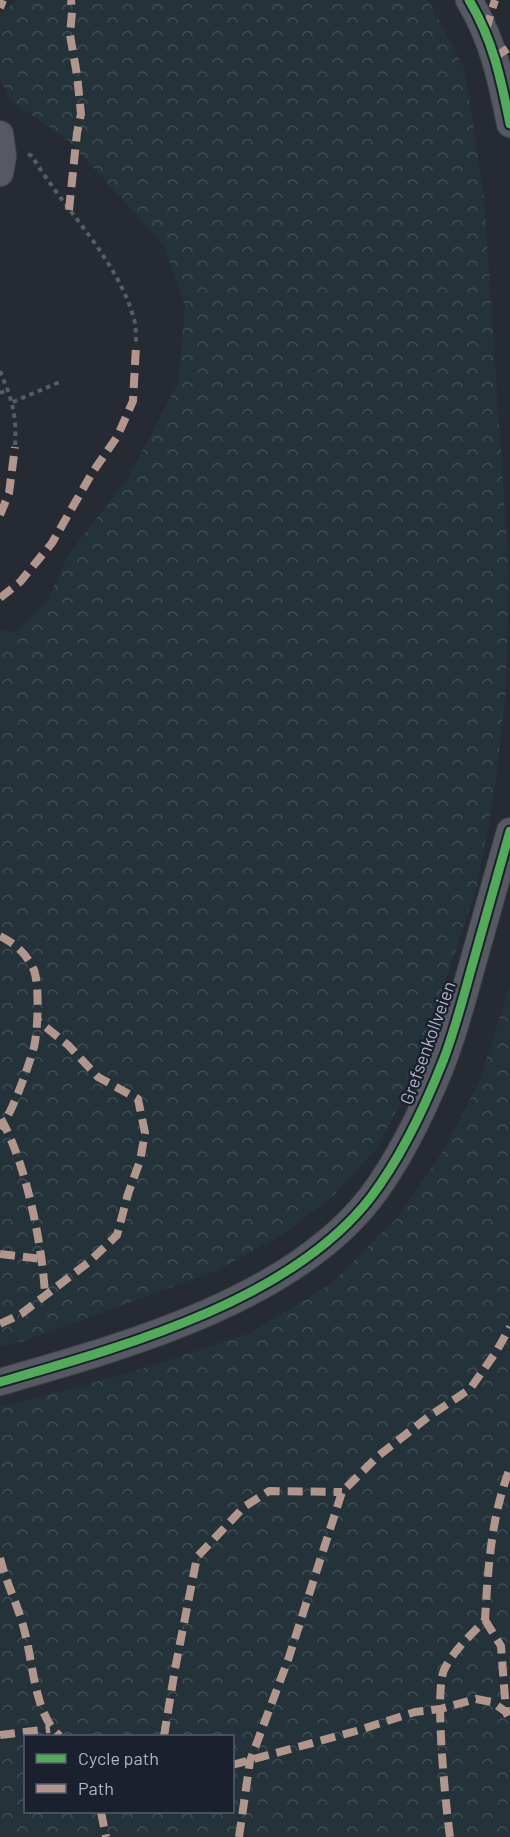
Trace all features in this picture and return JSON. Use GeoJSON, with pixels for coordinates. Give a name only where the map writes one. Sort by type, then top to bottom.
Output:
{"type":"FeatureCollection","features":[{"type":"Feature","properties":{"kind":"street"},"geometry":{"type":"LineString","coordinates":[[469,0],[486,30],[495,57],[510,124]]}},
{"type":"Feature","properties":{"kind":"street"},"geometry":{"type":"LineString","coordinates":[[0,134],[3,156],[0,173]]}},
{"type":"Feature","properties":{"kind":"street","name":"Grefsenkollveien"},"geometry":{"type":"LineString","coordinates":[[0,1382],[59,1365],[152,1333],[244,1296],[297,1264],[350,1220],[370,1198],[391,1168],[411,1134],[432,1088],[458,1015],[510,831]]}},
{"type":"Feature","properties":{"kind":"path"},"geometry":{"type":"LineString","coordinates":[[20,151],[32,156],[117,278],[135,325],[136,346]]}},
{"type":"Feature","properties":{"kind":"path"},"geometry":{"type":"LineString","coordinates":[[0,371],[13,402],[16,425],[15,447]]}},
{"type":"Feature","properties":{"kind":"path"},"geometry":{"type":"LineString","coordinates":[[13,402],[62,381]]}},
{"type":"Feature","properties":{"kind":"path"},"geometry":{"type":"LineString","coordinates":[[0,393],[8,390]]}},
{"type":"Feature","properties":{"kind":"green space"},"geometry":{"type":"Polygon","coordinates":[[[18,0],[428,0],[465,70],[484,197],[509,572],[506,690],[496,779],[478,883],[413,1078],[377,1148],[334,1195],[282,1235],[216,1271],[24,1341],[0,1346],[0,630],[17,632],[47,602],[68,555],[128,478],[178,383],[185,305],[163,244],[68,140],[9,99],[0,77],[0,12],[18,0]]]}},
{"type":"Feature","properties":{"kind":"green space"},"geometry":{"type":"Polygon","coordinates":[[[510,986],[510,1837],[0,1837],[0,1407],[133,1372],[250,1333],[332,1283],[397,1218],[443,1151],[479,1082],[510,986]]]}},
{"type":"Feature","properties":{"kind":"marked path"},"geometry":{"type":"LineString","coordinates":[[0,8],[3,0]]}},
{"type":"Feature","properties":{"kind":"marked path"},"geometry":{"type":"LineString","coordinates":[[69,210],[81,114],[70,35],[71,0]]}},
{"type":"Feature","properties":{"kind":"marked path"},"geometry":{"type":"LineString","coordinates":[[486,30],[495,0]]}},
{"type":"Feature","properties":{"kind":"marked path"},"geometry":{"type":"LineString","coordinates":[[495,57],[510,47]]}},
{"type":"Feature","properties":{"kind":"marked path"},"geometry":{"type":"LineString","coordinates":[[0,598],[20,582],[52,543],[92,473],[117,437],[133,401],[136,346]]}},
{"type":"Feature","properties":{"kind":"marked path"},"geometry":{"type":"LineString","coordinates":[[0,515],[9,493],[15,447]]}},
{"type":"Feature","properties":{"kind":"marked path"},"geometry":{"type":"LineString","coordinates":[[0,936],[19,949],[33,968],[37,984],[38,1006],[31,1056],[15,1101],[0,1129]]}},
{"type":"Feature","properties":{"kind":"marked path"},"geometry":{"type":"LineString","coordinates":[[0,1324],[21,1314],[89,1262],[117,1235],[140,1161],[145,1133],[138,1099],[98,1077],[68,1045],[37,1020]]}},
{"type":"Feature","properties":{"kind":"marked path"},"geometry":{"type":"LineString","coordinates":[[1,1119],[18,1158],[31,1204],[45,1294]]}},
{"type":"Feature","properties":{"kind":"marked path"},"geometry":{"type":"LineString","coordinates":[[0,1254],[42,1259]]}},
{"type":"Feature","properties":{"kind":"marked path"},"geometry":{"type":"LineString","coordinates":[[239,1837],[250,1761],[288,1660],[342,1492],[377,1457],[428,1417],[470,1389],[510,1327]]}},
{"type":"Feature","properties":{"kind":"marked path"},"geometry":{"type":"LineString","coordinates":[[450,1837],[440,1725],[441,1682],[444,1670],[452,1656],[485,1620],[489,1562],[495,1524],[510,1468]]}},
{"type":"Feature","properties":{"kind":"marked path"},"geometry":{"type":"LineString","coordinates":[[164,1735],[197,1557],[244,1507],[269,1491],[342,1492]]}},
{"type":"Feature","properties":{"kind":"marked path"},"geometry":{"type":"LineString","coordinates":[[0,1558],[22,1623],[40,1703],[45,1716],[59,1735]]}},
{"type":"Feature","properties":{"kind":"marked path"},"geometry":{"type":"LineString","coordinates":[[485,1620],[501,1646],[506,1712]]}},
{"type":"Feature","properties":{"kind":"marked path"},"geometry":{"type":"LineString","coordinates":[[234,1764],[356,1731],[415,1712],[440,1709],[476,1699],[492,1702],[506,1712],[510,1721]]}},
{"type":"Feature","properties":{"kind":"marked path"},"geometry":{"type":"LineString","coordinates":[[0,1735],[50,1729]]}},
{"type":"Feature","properties":{"kind":"marked path"},"geometry":{"type":"LineString","coordinates":[[101,1813],[106,1837]]}},
{"type":"Feature","properties":{"kind":"cycle path"},"geometry":{"type":"LineString","coordinates":[[469,0],[490,45],[510,124]]}},
{"type":"Feature","properties":{"kind":"cycle path"},"geometry":{"type":"LineString","coordinates":[[0,1382],[150,1336],[251,1292],[296,1265],[337,1233],[371,1197],[412,1132],[443,1061],[459,1014],[510,831]]}}]}
